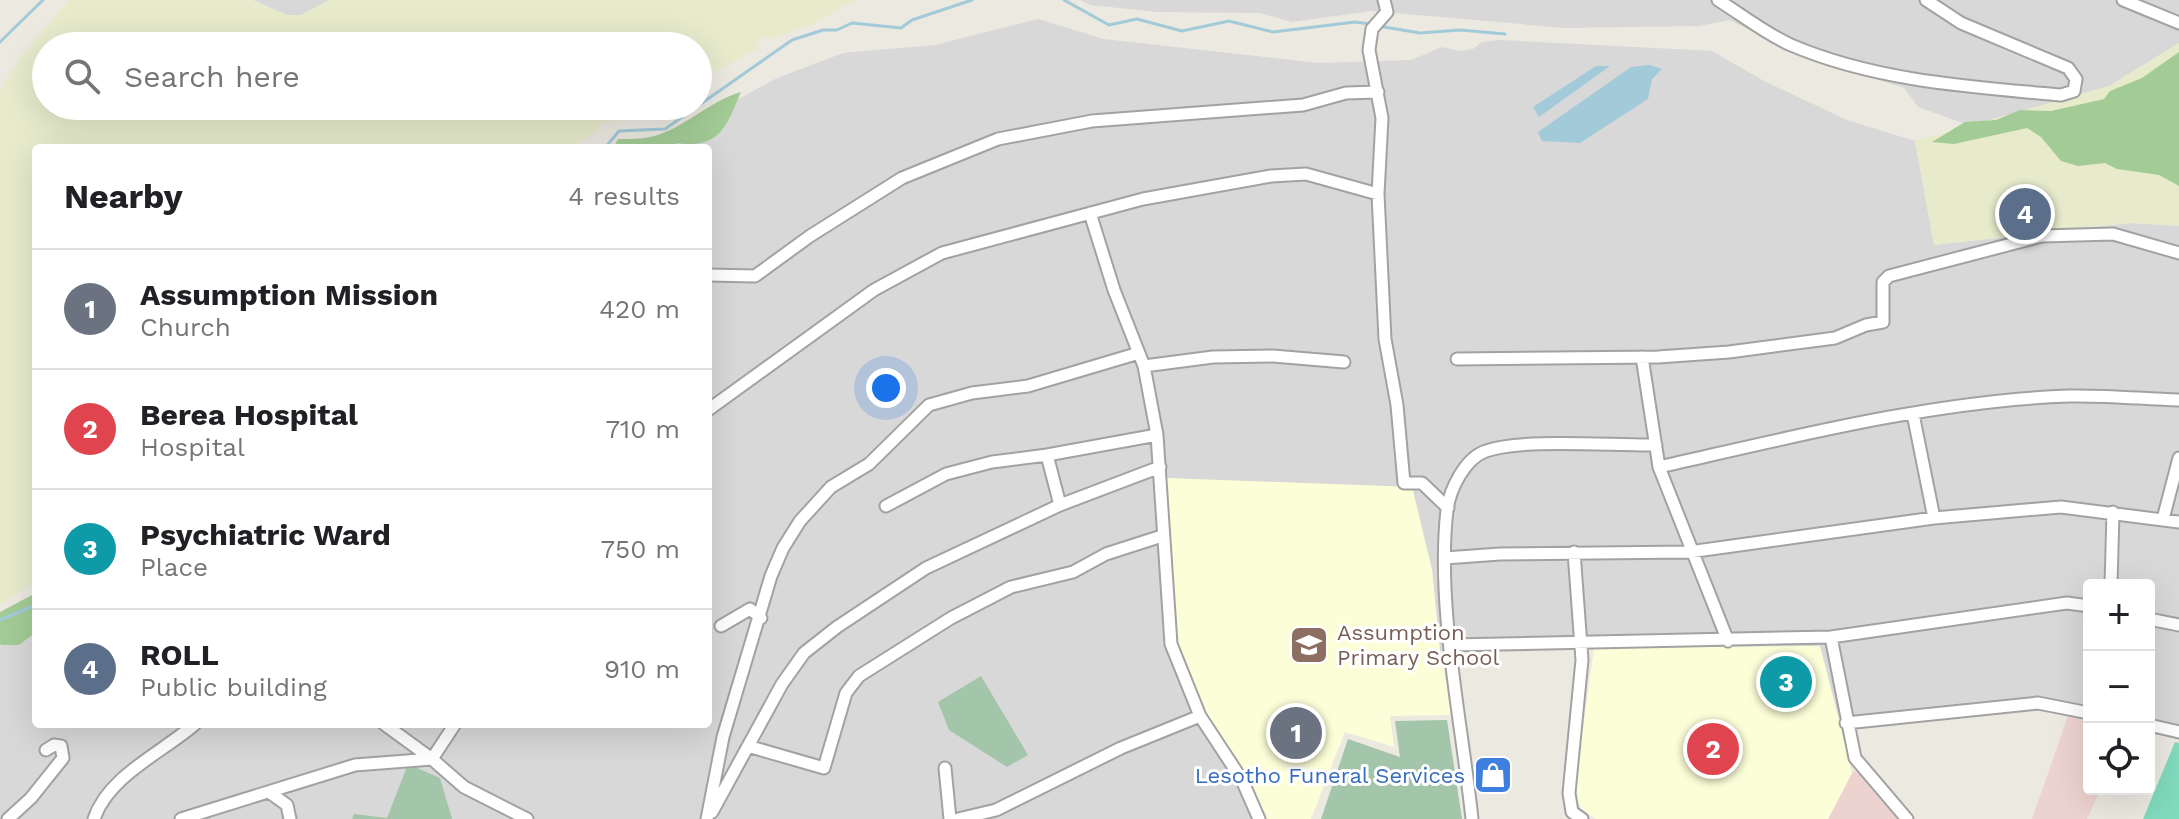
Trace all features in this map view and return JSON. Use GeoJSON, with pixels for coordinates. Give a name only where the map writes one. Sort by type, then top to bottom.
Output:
{"type":"FeatureCollection","features":[{"type":"Feature","properties":{"kind":"street"},"geometry":{"type":"LineString","coordinates":[[1384,0],[1387,12],[1372,29],[1369,50],[1378,92],[1383,148],[1378,194],[1385,339],[1397,405],[1404,483],[1422,483],[1448,508]]}},
{"type":"Feature","properties":{"kind":"street"},"geometry":{"type":"LineString","coordinates":[[1718,0],[1790,44],[1878,73],[2061,95],[2074,91],[2076,79],[2068,68],[1961,23],[1926,0]]}},
{"type":"Feature","properties":{"kind":"street"},"geometry":{"type":"LineString","coordinates":[[2123,0],[2179,23]]}},
{"type":"Feature","properties":{"kind":"street"},"geometry":{"type":"LineString","coordinates":[[712,275],[755,276],[810,236],[902,178],[998,139],[1092,121],[1303,105],[1346,93],[1378,92]]}},
{"type":"Feature","properties":{"kind":"street"},"geometry":{"type":"LineString","coordinates":[[712,407],[874,290],[942,253],[1143,199],[1271,176],[1306,174],[1378,194]]}},
{"type":"Feature","properties":{"kind":"street"},"geometry":{"type":"LineString","coordinates":[[1090,213],[1144,366],[1157,435],[1171,644],[1200,716],[1242,780],[1259,819]]}},
{"type":"Feature","properties":{"kind":"street"},"geometry":{"type":"LineString","coordinates":[[1457,359],[1642,357],[1733,352],[1835,338],[1866,325],[1883,322],[1883,282],[1889,276],[1966,253],[2042,236],[2113,234],[2179,253]]}},
{"type":"Feature","properties":{"kind":"street"},"geometry":{"type":"LineString","coordinates":[[708,819],[723,737],[783,548],[800,521],[831,487],[869,464],[929,405],[972,393],[1028,386],[1139,353]]}},
{"type":"Feature","properties":{"kind":"street"},"geometry":{"type":"LineString","coordinates":[[1144,366],[1228,356],[1344,362]]}},
{"type":"Feature","properties":{"kind":"street"},"geometry":{"type":"LineString","coordinates":[[1642,357],[1659,467],[1689,552],[1728,641]]}},
{"type":"Feature","properties":{"kind":"street"},"geometry":{"type":"LineString","coordinates":[[1659,467],[1810,432],[1913,414],[2069,396],[2179,400]]}},
{"type":"Feature","properties":{"kind":"street"},"geometry":{"type":"LineString","coordinates":[[1913,414],[1934,518]]}},
{"type":"Feature","properties":{"kind":"street"},"geometry":{"type":"LineString","coordinates":[[886,506],[946,474],[992,462],[1157,435]]}},
{"type":"Feature","properties":{"kind":"street"},"geometry":{"type":"LineString","coordinates":[[1472,819],[1445,558],[1448,508],[1453,488],[1462,472],[1484,451],[1540,446],[1656,445]]}},
{"type":"Feature","properties":{"kind":"street"},"geometry":{"type":"LineString","coordinates":[[1047,455],[1060,505]]}},
{"type":"Feature","properties":{"kind":"street"},"geometry":{"type":"LineString","coordinates":[[2163,519],[2179,458]]}},
{"type":"Feature","properties":{"kind":"street"},"geometry":{"type":"LineString","coordinates":[[708,819],[797,663],[837,627],[926,568],[1060,505],[1160,467]]}},
{"type":"Feature","properties":{"kind":"street"},"geometry":{"type":"LineString","coordinates":[[1445,558],[1574,552],[1689,552],[1934,518],[2061,507],[2179,522]]}},
{"type":"Feature","properties":{"kind":"street"},"geometry":{"type":"LineString","coordinates":[[2111,579],[2113,512]]}},
{"type":"Feature","properties":{"kind":"street"},"geometry":{"type":"LineString","coordinates":[[751,747],[824,768],[846,693],[859,676],[951,618],[1011,587],[1073,572],[1106,554],[1162,536]]}},
{"type":"Feature","properties":{"kind":"street"},"geometry":{"type":"LineString","coordinates":[[1574,552],[1581,642],[1569,793],[1572,812],[1582,819]]}},
{"type":"Feature","properties":{"kind":"street"},"geometry":{"type":"LineString","coordinates":[[1452,645],[1831,637],[2067,603],[2083,605]]}},
{"type":"Feature","properties":{"kind":"street"},"geometry":{"type":"LineString","coordinates":[[721,626],[750,609],[761,618]]}},
{"type":"Feature","properties":{"kind":"street"},"geometry":{"type":"LineString","coordinates":[[2155,620],[2179,625]]}},
{"type":"Feature","properties":{"kind":"street"},"geometry":{"type":"LineString","coordinates":[[1831,637],[1855,758],[1907,819]]}},
{"type":"Feature","properties":{"kind":"street"},"geometry":{"type":"LineString","coordinates":[[1846,723],[2038,703],[2083,712]]}},
{"type":"Feature","properties":{"kind":"street"},"geometry":{"type":"LineString","coordinates":[[958,819],[996,810],[1121,748],[1200,716]]}},
{"type":"Feature","properties":{"kind":"street"},"geometry":{"type":"LineString","coordinates":[[2155,726],[2179,732]]}},
{"type":"Feature","properties":{"kind":"street"},"geometry":{"type":"LineString","coordinates":[[94,819],[98,808],[122,780],[190,728]]}},
{"type":"Feature","properties":{"kind":"street"},"geometry":{"type":"LineString","coordinates":[[389,728],[464,787],[527,819]]}},
{"type":"Feature","properties":{"kind":"street"},"geometry":{"type":"LineString","coordinates":[[432,759],[452,728]]}},
{"type":"Feature","properties":{"kind":"street"},"geometry":{"type":"LineString","coordinates":[[8,819],[31,798],[63,758],[61,746],[46,750]]}},
{"type":"Feature","properties":{"kind":"street"},"geometry":{"type":"LineString","coordinates":[[181,819],[355,765],[432,759]]}},
{"type":"Feature","properties":{"kind":"street"},"geometry":{"type":"LineString","coordinates":[[945,768],[950,819]]}},
{"type":"Feature","properties":{"kind":"street"},"geometry":{"type":"LineString","coordinates":[[269,792],[287,805],[290,819]]}},
{"type":"Feature","properties":{"kind":"shaded area"},"geometry":{"type":"Polygon","coordinates":[[[69,0],[252,0],[287,15],[301,15],[329,0],[856,0],[813,24],[771,39],[761,37],[757,49],[712,73],[712,32],[42,32],[69,0]]]}},
{"type":"Feature","properties":{"kind":"shaded area"},"geometry":{"type":"Polygon","coordinates":[[[253,0],[329,0],[302,15],[287,15],[253,0]]]}},
{"type":"Feature","properties":{"kind":"shaded area"},"geometry":{"type":"Polygon","coordinates":[[[1080,0],[2179,0],[2179,43],[2109,86],[1971,126],[1918,107],[1904,88],[1801,55],[1730,20],[1699,26],[1565,28],[1372,11],[1292,22],[1260,13],[1157,12],[1090,5],[1080,0]]]}},
{"type":"Feature","properties":{"kind":"shaded area"},"geometry":{"type":"Polygon","coordinates":[[[1038,19],[1104,39],[1318,63],[1411,60],[1442,47],[1460,51],[1473,49],[1482,42],[1502,40],[1712,51],[1764,81],[1847,120],[1915,141],[1934,245],[2130,223],[2179,226],[2179,726],[2155,722],[2155,579],[2083,579],[2083,706],[2031,697],[1839,718],[1820,646],[1440,651],[1432,569],[1412,487],[1166,478],[1245,779],[1265,819],[0,819],[0,646],[32,632],[32,728],[712,728],[712,144],[638,144],[694,120],[712,120],[712,112],[777,78],[843,53],[935,45],[1038,19]]]}},
{"type":"Feature","properties":{"kind":"shaded area"},"geometry":{"type":"Polygon","coordinates":[[[2179,43],[2179,226],[2130,223],[1934,245],[1915,141],[2109,86],[2179,43]]]}},
{"type":"Feature","properties":{"kind":"shaded area"},"geometry":{"type":"Polygon","coordinates":[[[32,44],[32,120],[622,120],[603,122],[596,132],[576,144],[32,144],[32,584],[0,605],[0,90],[32,44]]]}},
{"type":"Feature","properties":{"kind":"shaded area"},"geometry":{"type":"Polygon","coordinates":[[[2179,52],[2179,186],[2159,175],[2117,169],[2105,163],[2078,166],[2061,161],[2041,137],[2027,128],[1954,144],[1932,142],[1965,122],[1996,120],[2020,110],[2051,111],[2104,99],[2110,91],[2142,78],[2179,52]]]}},
{"type":"Feature","properties":{"kind":"shaded area"},"geometry":{"type":"Polygon","coordinates":[[[741,92],[726,125],[713,138],[692,144],[615,144],[618,139],[650,137],[687,120],[712,120],[712,105],[741,92]]]}},
{"type":"Feature","properties":{"kind":"shaded area","name":"Assumption Primary School"},"geometry":{"type":"Polygon","coordinates":[[[1165,478],[1412,487],[1432,570],[1440,651],[1453,715],[1390,716],[1394,747],[1345,732],[1311,819],[1265,819],[1203,708],[1177,639],[1165,478]]]}},
{"type":"Feature","properties":{"kind":"shaded area"},"geometry":{"type":"Polygon","coordinates":[[[32,595],[32,635],[19,645],[0,645],[0,612],[32,595]]]}},
{"type":"Feature","properties":{"kind":"shaded area"},"geometry":{"type":"Polygon","coordinates":[[[1820,646],[1852,773],[1828,819],[1596,819],[1582,809],[1574,794],[1594,648],[1820,646]]]}},
{"type":"Feature","properties":{"kind":"shaded area"},"geometry":{"type":"Polygon","coordinates":[[[981,676],[1028,755],[1007,767],[949,730],[938,702],[981,676]]]}},
{"type":"Feature","properties":{"kind":"shaded area"},"geometry":{"type":"Polygon","coordinates":[[[2069,713],[2083,716],[2083,795],[2098,795],[2087,819],[2032,819],[2069,713]]]}},
{"type":"Feature","properties":{"kind":"shaded area"},"geometry":{"type":"Polygon","coordinates":[[[1447,720],[1462,819],[1321,819],[1348,739],[1400,757],[1395,721],[1447,720]]]}},
{"type":"Feature","properties":{"kind":"shaded area"},"geometry":{"type":"Polygon","coordinates":[[[408,764],[440,778],[452,819],[352,819],[354,814],[387,818],[408,764]]]}},
{"type":"Feature","properties":{"kind":"shaded area"},"geometry":{"type":"Polygon","coordinates":[[[1867,764],[1915,819],[1828,819],[1852,773],[1867,764]]]}},
{"type":"Feature","properties":{"kind":"green space"},"geometry":{"type":"Polygon","coordinates":[[[2175,742],[2179,743],[2179,819],[2143,819],[2175,742]]]}},
{"type":"Feature","properties":{"kind":"water"},"geometry":{"type":"Polygon","coordinates":[[[1650,65],[1662,69],[1652,79],[1648,99],[1580,143],[1542,141],[1538,132],[1631,67],[1650,65]]]}},
{"type":"Feature","properties":{"kind":"water"},"geometry":{"type":"Polygon","coordinates":[[[1596,66],[1610,66],[1539,117],[1533,107],[1596,66]]]}},
{"type":"Feature","properties":{"kind":"waterway"},"geometry":{"type":"LineString","coordinates":[[0,42],[43,0]]}},
{"type":"Feature","properties":{"kind":"waterway"},"geometry":{"type":"LineString","coordinates":[[712,96],[792,40],[823,30],[837,30],[852,23],[901,28],[912,20],[972,0]]}},
{"type":"Feature","properties":{"kind":"waterway"},"geometry":{"type":"LineString","coordinates":[[1064,0],[1109,25],[1137,19],[1182,31],[1229,21],[1273,32],[1355,22],[1371,24]]}},
{"type":"Feature","properties":{"kind":"waterway"},"geometry":{"type":"LineString","coordinates":[[1378,26],[1420,33],[1460,30],[1505,34]]}},
{"type":"Feature","properties":{"kind":"waterway"},"geometry":{"type":"LineString","coordinates":[[608,144],[619,131],[665,129],[678,120]]}},
{"type":"Feature","properties":{"kind":"waterway"},"geometry":{"type":"LineString","coordinates":[[0,620],[32,607]]}},
{"type":"Feature","properties":{"kind":"place","name":"ROLL"},"geometry":{"type":"Point","coordinates":[2025,214]}},
{"type":"Feature","properties":{"kind":"place","name":"Assumption Primary School"},"geometry":{"type":"Point","coordinates":[1309,645]}},
{"type":"Feature","properties":{"kind":"place","name":"Psychiatric Ward"},"geometry":{"type":"Point","coordinates":[1786,682]}},
{"type":"Feature","properties":{"kind":"place","name":"Assumption Mission"},"geometry":{"type":"Point","coordinates":[1296,733]}},
{"type":"Feature","properties":{"kind":"place","name":"Berea Hospital"},"geometry":{"type":"Point","coordinates":[1713,749]}},
{"type":"Feature","properties":{"kind":"place","name":"Lesotho Funeral Services"},"geometry":{"type":"Point","coordinates":[1493,775]}}]}
